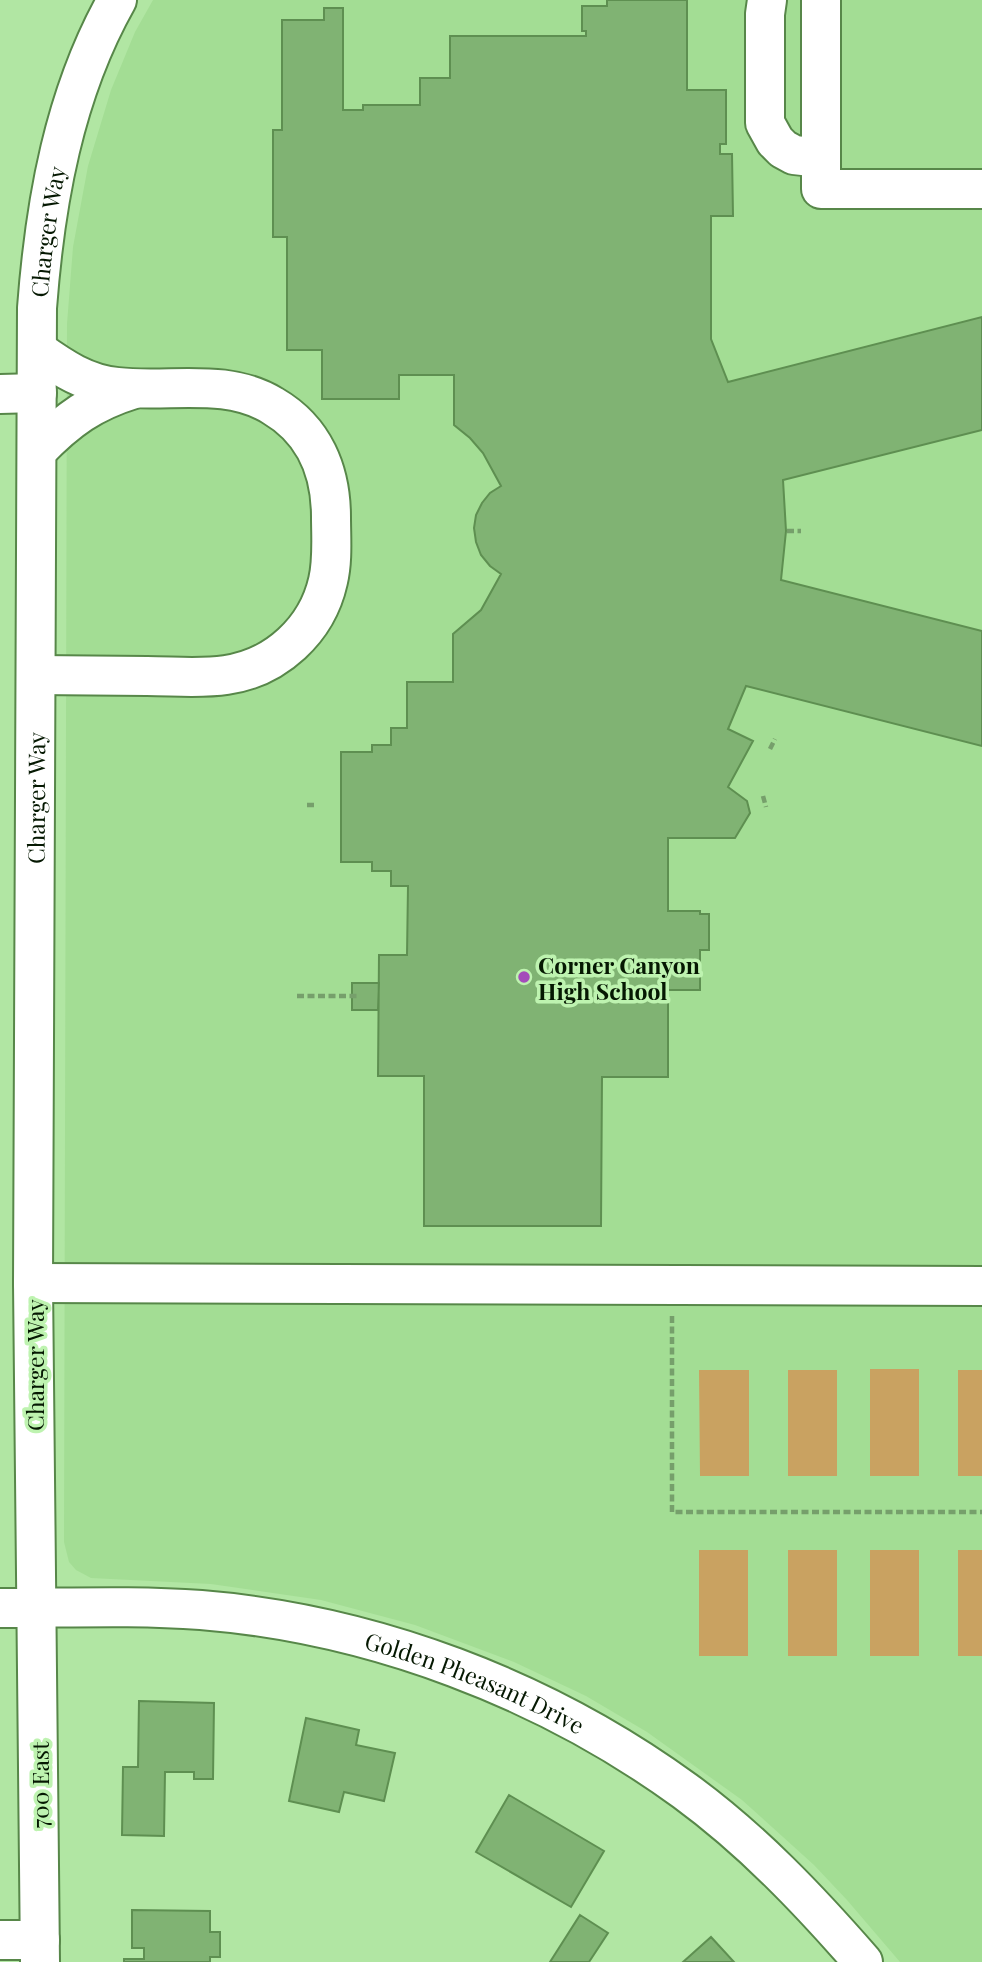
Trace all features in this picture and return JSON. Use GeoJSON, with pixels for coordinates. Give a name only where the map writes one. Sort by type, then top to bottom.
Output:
{"type":"FeatureCollection","features":[{"type":"Feature","properties":{"kind":"street","name":"Charger Way"},"geometry":{"type":"LineString","coordinates":[[19,1608],[33,1283],[37,451],[19,393],[37,350],[41,261],[58,158],[82,79],[117,0]]}},
{"type":"Feature","properties":{"kind":"street"},"geometry":{"type":"LineString","coordinates":[[767,0],[765,123],[783,149],[794,155],[821,158]]}},
{"type":"Feature","properties":{"kind":"street"},"geometry":{"type":"LineString","coordinates":[[821,0],[821,189],[982,189]]}},
{"type":"Feature","properties":{"kind":"street"},"geometry":{"type":"LineString","coordinates":[[36,675],[206,677],[243,672],[276,657],[292,644],[313,618],[325,592],[330,566],[331,498],[328,478],[321,460],[300,426],[270,404],[236,391],[117,387],[81,378],[37,350]]}},
{"type":"Feature","properties":{"kind":"street"},"geometry":{"type":"LineString","coordinates":[[37,451],[61,425],[81,411],[101,400],[136,388]]}},
{"type":"Feature","properties":{"kind":"street"},"geometry":{"type":"LineString","coordinates":[[33,1283],[982,1286]]}},
{"type":"Feature","properties":{"kind":"street","name":"700 East"},"geometry":{"type":"LineString","coordinates":[[19,1608],[40,1951]]}},
{"type":"Feature","properties":{"kind":"street","name":"Golden Pheasant Drive"},"geometry":{"type":"LineString","coordinates":[[19,1608],[202,1610],[302,1624],[449,1665],[514,1692],[597,1734],[686,1792],[770,1863],[811,1903],[863,1962]]}},
{"type":"Feature","properties":{"kind":"street"},"geometry":{"type":"LineString","coordinates":[[0,1940],[40,1951]]}},
{"type":"Feature","properties":{"kind":"path"},"geometry":{"type":"LineString","coordinates":[[787,531],[800,531]]}},
{"type":"Feature","properties":{"kind":"path"},"geometry":{"type":"LineString","coordinates":[[770,749],[775,739]]}},
{"type":"Feature","properties":{"kind":"path"},"geometry":{"type":"LineString","coordinates":[[763,796],[766,807]]}},
{"type":"Feature","properties":{"kind":"path"},"geometry":{"type":"LineString","coordinates":[[307,805],[316,805]]}},
{"type":"Feature","properties":{"kind":"path"},"geometry":{"type":"LineString","coordinates":[[297,996],[360,996]]}},
{"type":"Feature","properties":{"kind":"path"},"geometry":{"type":"LineString","coordinates":[[672,1285],[672,1512],[982,1512]]}},
{"type":"Feature","properties":{"kind":"shaded area","name":"Corner Canyon High School"},"geometry":{"type":"Polygon","coordinates":[[[153,0],[982,0],[982,1962],[900,1962],[814,1865],[742,1800],[647,1732],[586,1696],[514,1662],[415,1625],[321,1600],[211,1584],[91,1578],[76,1570],[69,1562],[64,1542],[67,324],[73,247],[88,166],[111,90],[135,32],[153,0]]]}},
{"type":"Feature","properties":{"kind":"shaded area"},"geometry":{"type":"Polygon","coordinates":[[[870,1369],[919,1369],[919,1476],[870,1476],[870,1369]]]}},
{"type":"Feature","properties":{"kind":"shaded area"},"geometry":{"type":"Polygon","coordinates":[[[699,1370],[749,1370],[749,1476],[700,1476],[699,1370]]]}},
{"type":"Feature","properties":{"kind":"shaded area"},"geometry":{"type":"Polygon","coordinates":[[[788,1370],[837,1370],[837,1476],[788,1476],[788,1370]]]}},
{"type":"Feature","properties":{"kind":"shaded area"},"geometry":{"type":"Polygon","coordinates":[[[958,1370],[982,1370],[982,1476],[958,1476],[958,1370]]]}},
{"type":"Feature","properties":{"kind":"shaded area"},"geometry":{"type":"Polygon","coordinates":[[[699,1550],[748,1550],[748,1656],[699,1656],[699,1550]]]}},
{"type":"Feature","properties":{"kind":"shaded area"},"geometry":{"type":"Polygon","coordinates":[[[788,1550],[837,1550],[837,1656],[788,1656],[788,1550]]]}},
{"type":"Feature","properties":{"kind":"shaded area"},"geometry":{"type":"Polygon","coordinates":[[[870,1550],[919,1550],[919,1656],[870,1656],[870,1550]]]}},
{"type":"Feature","properties":{"kind":"shaded area"},"geometry":{"type":"Polygon","coordinates":[[[958,1550],[982,1550],[982,1656],[958,1656],[958,1550]]]}},
{"type":"Feature","properties":{"kind":"building"},"geometry":{"type":"Polygon","coordinates":[[[607,0],[687,0],[687,90],[726,90],[726,144],[720,144],[720,154],[732,154],[733,216],[711,216],[711,339],[728,382],[982,317],[982,430],[783,480],[786,531],[781,580],[982,631],[982,746],[746,686],[728,729],[753,741],[728,787],[747,801],[750,813],[735,838],[668,838],[668,911],[700,911],[700,914],[709,914],[709,950],[700,950],[700,990],[668,990],[668,1077],[602,1077],[601,1226],[424,1226],[424,1076],[378,1076],[379,955],[407,955],[408,886],[391,886],[391,871],[372,871],[372,862],[341,862],[341,752],[372,752],[372,745],[391,745],[391,728],[407,728],[407,682],[453,682],[453,634],[481,610],[501,574],[481,555],[474,528],[482,503],[490,493],[501,486],[483,453],[454,425],[454,375],[399,375],[399,399],[322,399],[322,350],[287,350],[287,237],[273,237],[273,130],[282,130],[282,20],[324,20],[324,8],[343,8],[343,110],[363,110],[363,105],[420,105],[420,78],[450,78],[450,36],[586,36],[586,31],[582,31],[582,6],[607,6],[607,0]]]}},
{"type":"Feature","properties":{"kind":"building"},"geometry":{"type":"Polygon","coordinates":[[[352,983],[379,983],[378,1010],[352,1010],[352,983]]]}},
{"type":"Feature","properties":{"kind":"building"},"geometry":{"type":"Polygon","coordinates":[[[139,1701],[214,1703],[213,1779],[194,1779],[194,1772],[165,1772],[164,1836],[122,1835],[123,1767],[138,1767],[139,1701]]]}},
{"type":"Feature","properties":{"kind":"building"},"geometry":{"type":"Polygon","coordinates":[[[306,1718],[359,1730],[356,1745],[395,1753],[384,1801],[344,1792],[339,1812],[289,1801],[306,1718]]]}},
{"type":"Feature","properties":{"kind":"building"},"geometry":{"type":"Polygon","coordinates":[[[509,1795],[604,1851],[571,1907],[476,1852],[509,1795]]]}},
{"type":"Feature","properties":{"kind":"building"},"geometry":{"type":"Polygon","coordinates":[[[132,1910],[210,1911],[210,1932],[220,1932],[220,1957],[210,1957],[210,1962],[124,1962],[124,1959],[144,1959],[144,1948],[132,1948],[132,1910]]]}},
{"type":"Feature","properties":{"kind":"building"},"geometry":{"type":"Polygon","coordinates":[[[580,1915],[608,1933],[589,1962],[550,1962],[580,1915]]]}},
{"type":"Feature","properties":{"kind":"building"},"geometry":{"type":"Polygon","coordinates":[[[711,1937],[734,1962],[683,1962],[711,1937]]]}},
{"type":"Feature","properties":{"kind":"place","name":"Corner Canyon High School"},"geometry":{"type":"Point","coordinates":[524,977]}}]}
